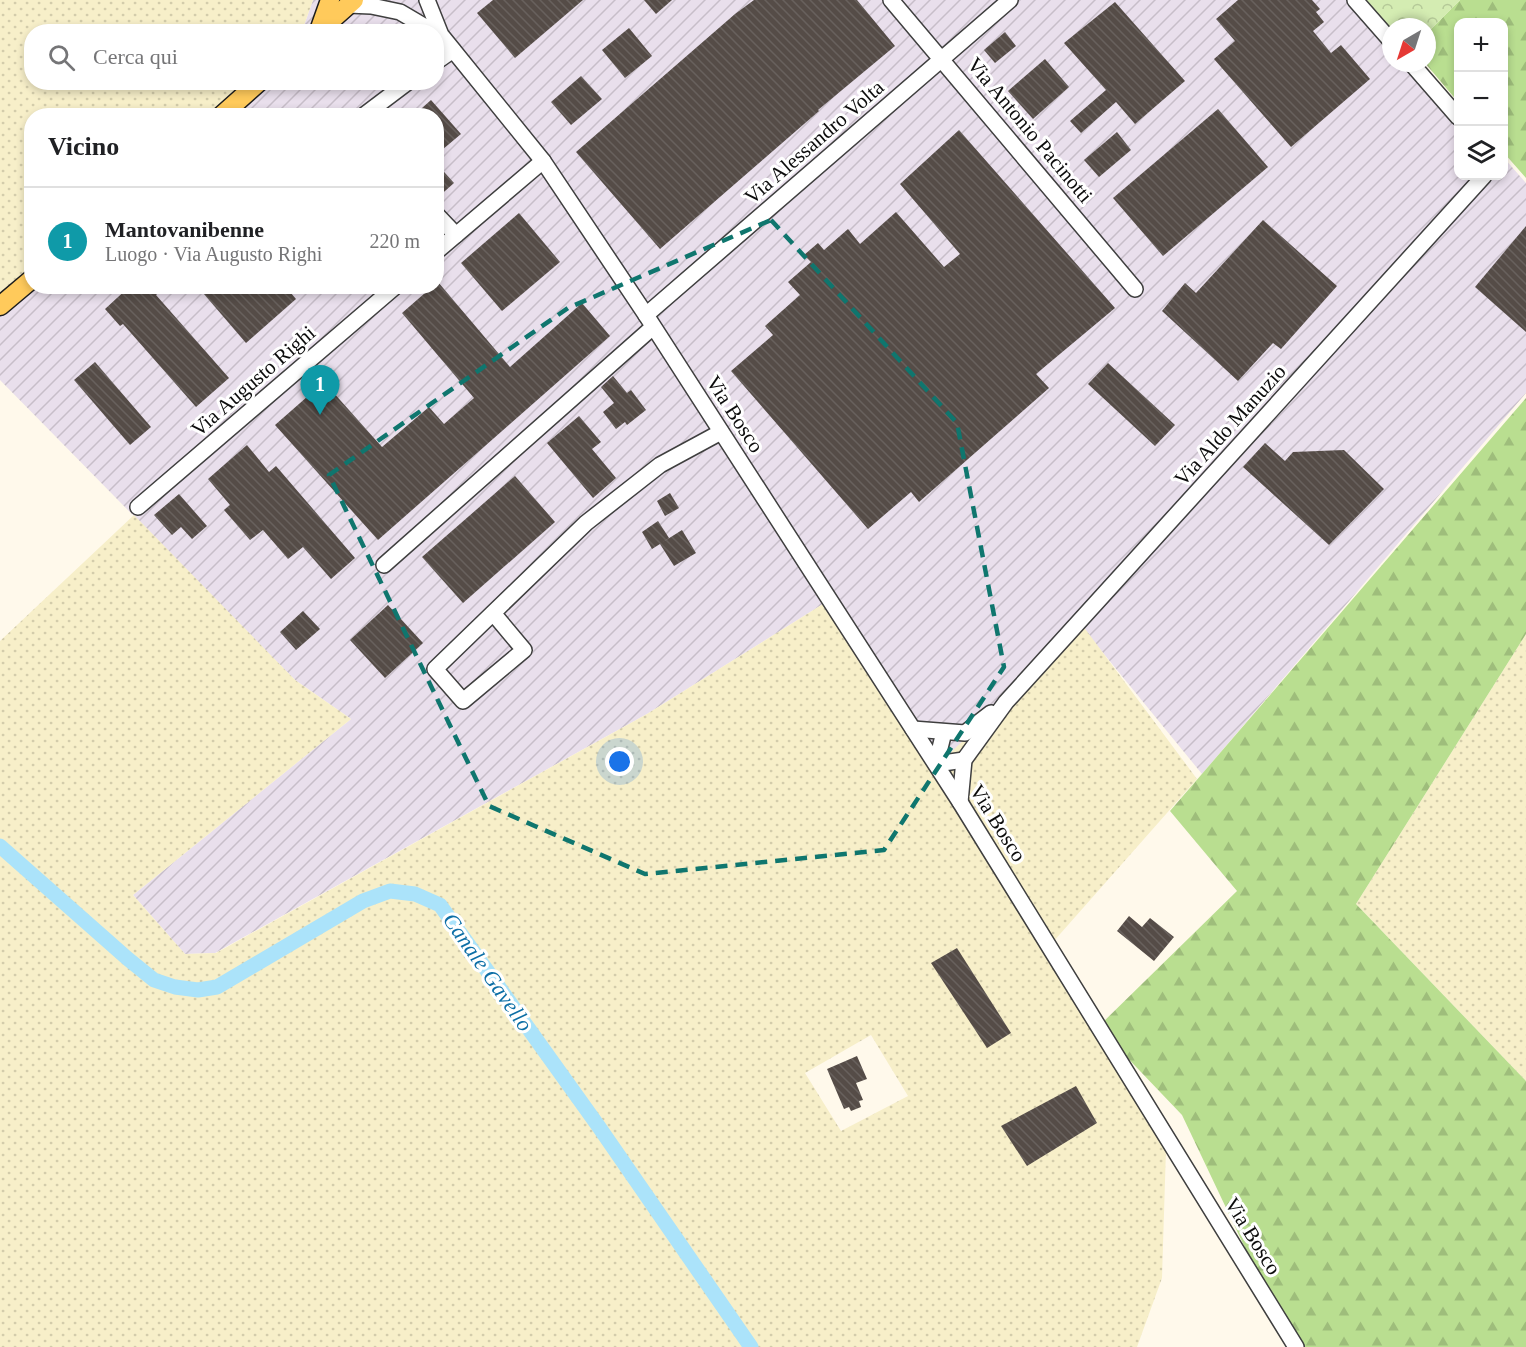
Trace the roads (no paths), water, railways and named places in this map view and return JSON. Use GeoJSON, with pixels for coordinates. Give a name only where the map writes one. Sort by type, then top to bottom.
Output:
{"type":"FeatureCollection","features":[{"type":"Feature","properties":{"kind":"main road"},"geometry":{"type":"LineString","coordinates":[[321,24],[330,0]]}},
{"type":"Feature","properties":{"kind":"main road"},"geometry":{"type":"LineString","coordinates":[[327,24],[351,3]]}},
{"type":"Feature","properties":{"kind":"main road"},"geometry":{"type":"LineString","coordinates":[[230,108],[250,90]]}},
{"type":"Feature","properties":{"kind":"main road"},"geometry":{"type":"LineString","coordinates":[[0,306],[24,286]]}},
{"type":"Feature","properties":{"kind":"street","name":"Via Bosco"},"geometry":{"type":"LineString","coordinates":[[427,0],[434,24]]}},
{"type":"Feature","properties":{"kind":"street","name":"Via Antonio Pacinotti"},"geometry":{"type":"LineString","coordinates":[[891,0],[1135,289]]}},
{"type":"Feature","properties":{"kind":"street","name":"Via Alessandro Volta"},"geometry":{"type":"LineString","coordinates":[[650,321],[942,58],[1010,0]]}},
{"type":"Feature","properties":{"kind":"street"},"geometry":{"type":"LineString","coordinates":[[1355,0],[1382,31]]}},
{"type":"Feature","properties":{"kind":"street","name":"Via Bosco"},"geometry":{"type":"LineString","coordinates":[[351,3],[397,6],[424,24]]}},
{"type":"Feature","properties":{"kind":"street","name":"Via Bosco"},"geometry":{"type":"LineString","coordinates":[[444,40],[543,161],[650,321],[960,802],[1296,1347]]}},
{"type":"Feature","properties":{"kind":"street"},"geometry":{"type":"LineString","coordinates":[[444,56],[453,50]]}},
{"type":"Feature","properties":{"kind":"street"},"geometry":{"type":"LineString","coordinates":[[1419,72],[1454,112]]}},
{"type":"Feature","properties":{"kind":"street"},"geometry":{"type":"LineString","coordinates":[[374,108],[397,90]]}},
{"type":"Feature","properties":{"kind":"street"},"geometry":{"type":"LineString","coordinates":[[444,245],[543,161]]}},
{"type":"Feature","properties":{"kind":"street","name":"Via Aldo Manuzio"},"geometry":{"type":"LineString","coordinates":[[964,760],[1006,702],[1480,180]]}},
{"type":"Feature","properties":{"kind":"street"},"geometry":{"type":"LineString","coordinates":[[444,222],[456,235]]}},
{"type":"Feature","properties":{"kind":"street","name":"Via Augusto Righi"},"geometry":{"type":"LineString","coordinates":[[138,507],[387,294]]}},
{"type":"Feature","properties":{"kind":"street"},"geometry":{"type":"LineString","coordinates":[[384,566],[650,321]]}},
{"type":"Feature","properties":{"kind":"street"},"geometry":{"type":"LineString","coordinates":[[493,612],[524,650],[463,702],[435,669],[493,612],[586,523],[660,465],[721,432]]}},
{"type":"Feature","properties":{"kind":"street","name":"Via Aldo Manuzio"},"geometry":{"type":"LineString","coordinates":[[913,729],[966,733],[1006,702]]}},
{"type":"Feature","properties":{"kind":"street"},"geometry":{"type":"LineString","coordinates":[[944,732],[936,764],[964,760],[960,802]]}},
{"type":"Feature","properties":{"kind":"waterway","name":"Canale Gavello"},"geometry":{"type":"LineString","coordinates":[[0,846],[154,980],[175,987],[198,990],[217,987],[363,901],[390,891],[415,894],[440,905],[599,1127],[751,1347]]}},
{"type":"Feature","properties":{"kind":"place","name":"Mantovanibenne"},"geometry":{"type":"Point","coordinates":[320,415]}}]}
